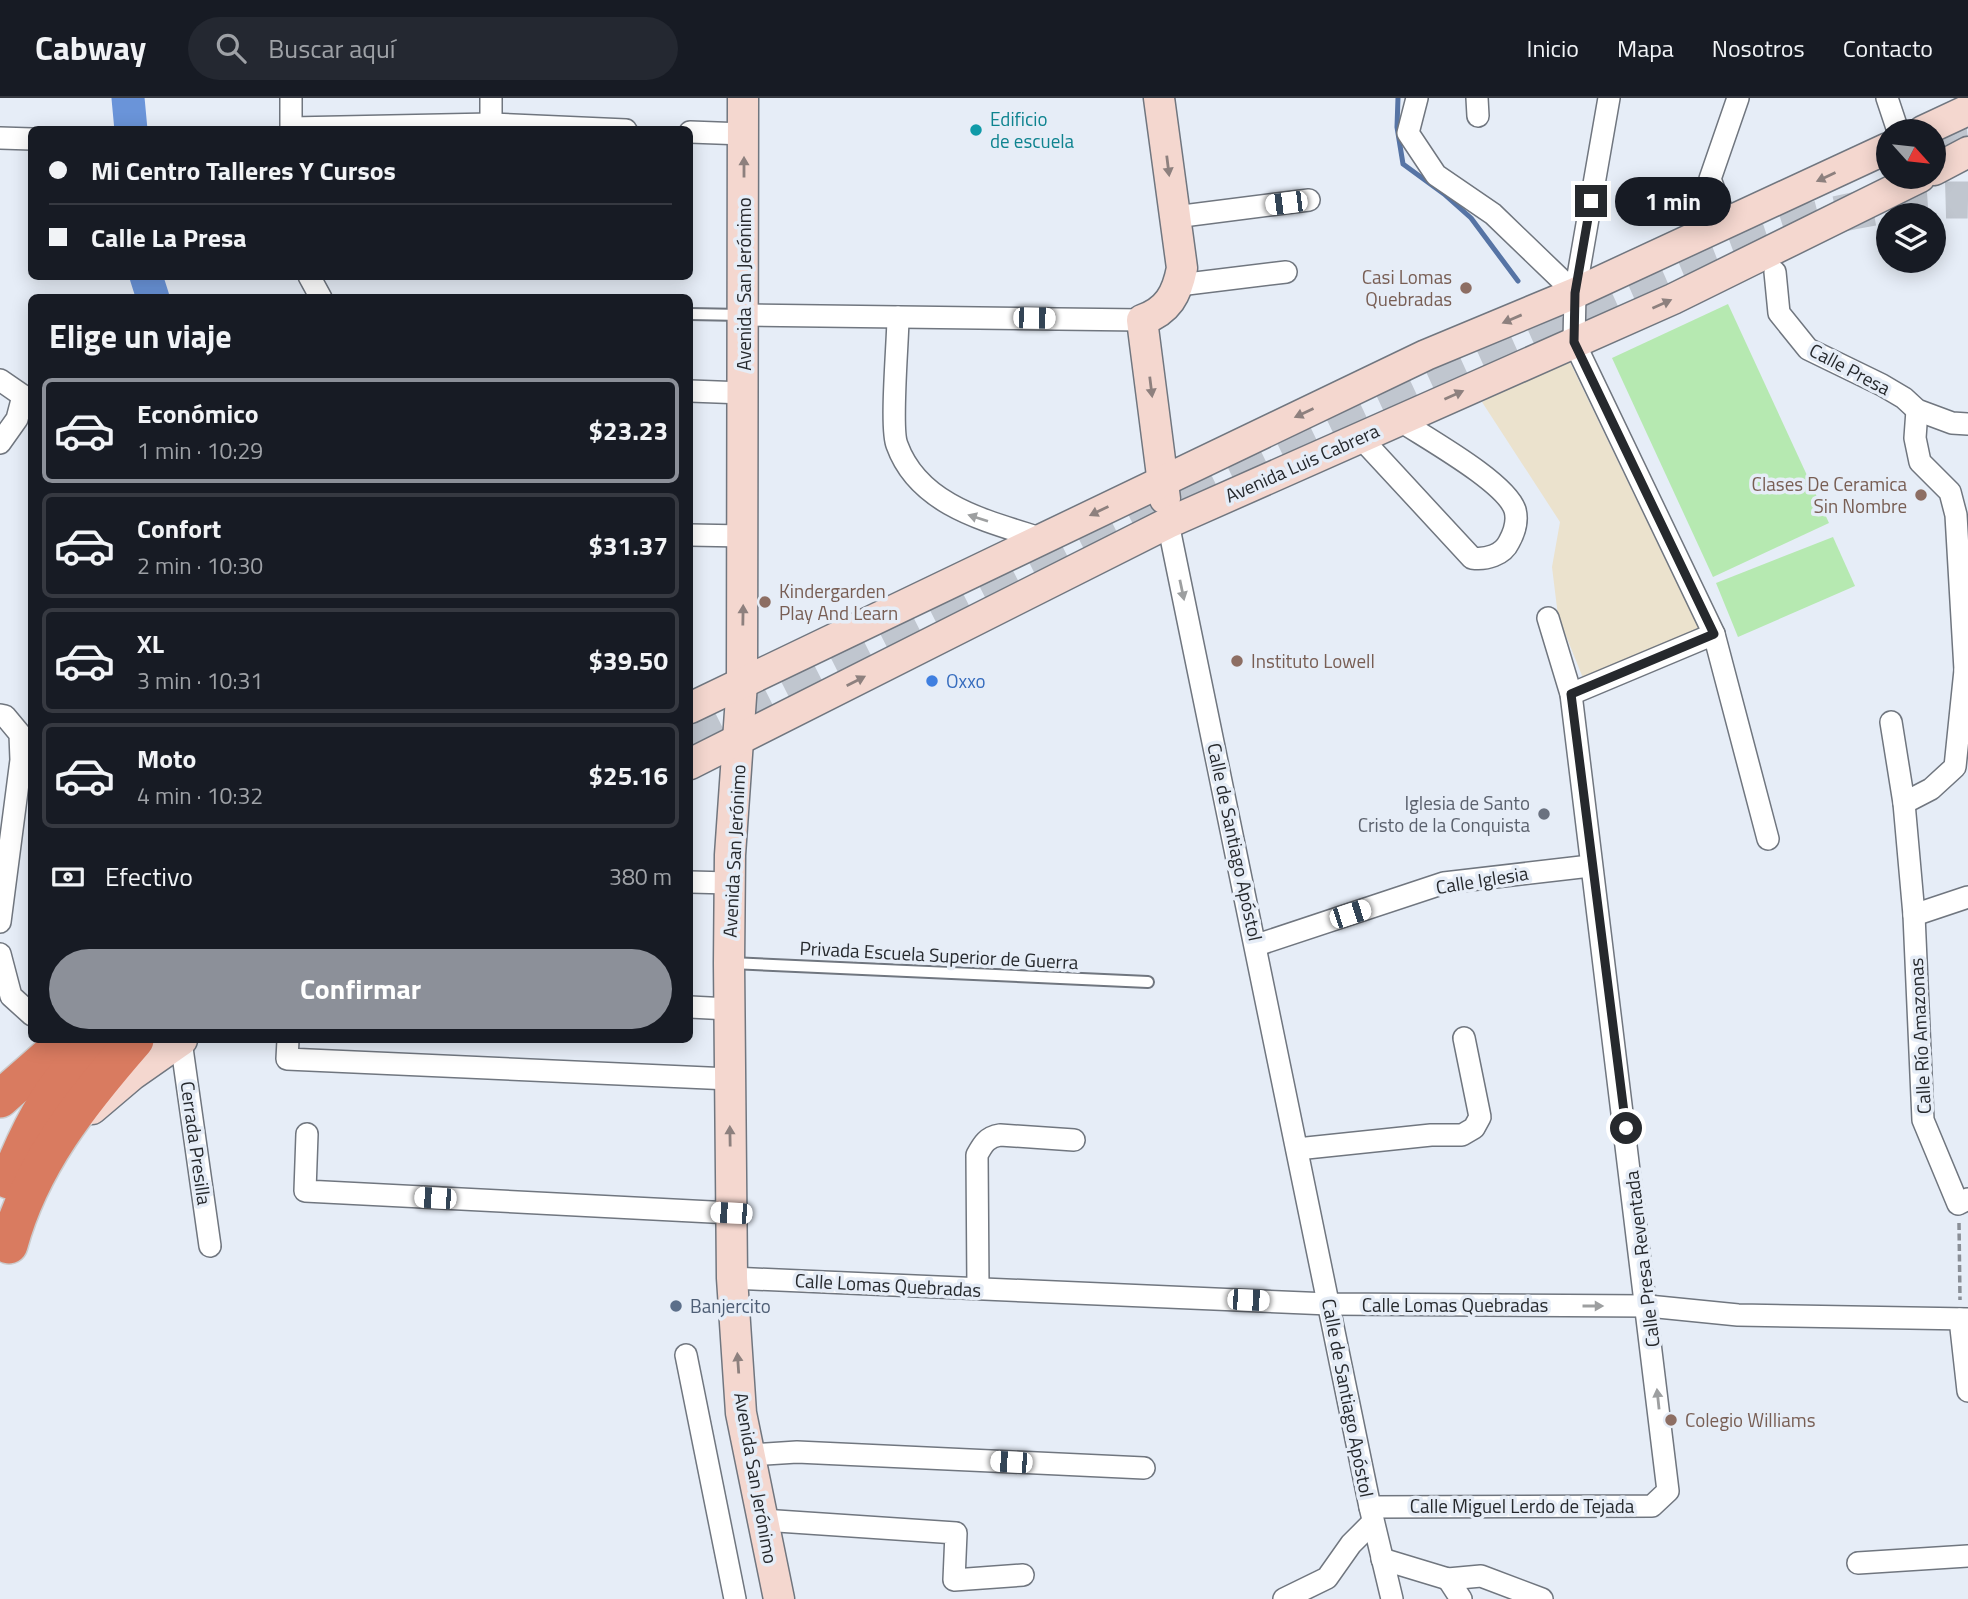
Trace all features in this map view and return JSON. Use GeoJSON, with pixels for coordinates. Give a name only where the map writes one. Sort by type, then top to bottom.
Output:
{"type":"FeatureCollection","features":[{"type":"Feature","properties":{"kind":"highway"},"geometry":{"type":"LineString","coordinates":[[0,1098],[64,1043]]}},
{"type":"Feature","properties":{"kind":"highway"},"geometry":{"type":"LineString","coordinates":[[0,1157],[26,1099],[48,1068],[72,1043]]}},
{"type":"Feature","properties":{"kind":"highway"},"geometry":{"type":"LineString","coordinates":[[0,1204],[47,1100],[80,1058],[99,1043]]}},
{"type":"Feature","properties":{"kind":"highway"},"geometry":{"type":"LineString","coordinates":[[3,1248],[13,1198],[54,1113],[104,1059],[125,1043]]}},
{"type":"Feature","properties":{"kind":"highway"},"geometry":{"type":"LineString","coordinates":[[3,1248],[19,1206],[55,1141],[94,1087],[134,1057]]}},
{"type":"Feature","properties":{"kind":"main road","name":"Avenida San Jerónimo"},"geometry":{"type":"LineString","coordinates":[[743,98],[745,315],[742,683],[730,883],[729,963],[732,1278],[741,1413],[779,1599]]}},
{"type":"Feature","properties":{"kind":"main road"},"geometry":{"type":"LineString","coordinates":[[1142,320],[1158,314],[1171,302],[1179,285],[1182,268],[1160,98]]}},
{"type":"Feature","properties":{"kind":"main road"},"geometry":{"type":"LineString","coordinates":[[1946,120],[1968,110]]}},
{"type":"Feature","properties":{"kind":"main road"},"geometry":{"type":"LineString","coordinates":[[1946,164],[1968,152]]}},
{"type":"Feature","properties":{"kind":"main road"},"geometry":{"type":"LineString","coordinates":[[693,707],[1426,355],[1575,293],[1876,154]]}},
{"type":"Feature","properties":{"kind":"main road","name":"Avenida Luis Cabrera"},"geometry":{"type":"LineString","coordinates":[[693,762],[1168,523],[1673,299],[1896,189]]}},
{"type":"Feature","properties":{"kind":"main road","name":"Calle de Santiago Apóstol"},"geometry":{"type":"LineString","coordinates":[[1142,320],[1168,523]]}},
{"type":"Feature","properties":{"kind":"main road"},"geometry":{"type":"LineString","coordinates":[[780,666],[780,692],[795,712]]}},
{"type":"Feature","properties":{"kind":"main road"},"geometry":{"type":"LineString","coordinates":[[0,1098],[27,1059],[45,1043]]}},
{"type":"Feature","properties":{"kind":"main road"},"geometry":{"type":"LineString","coordinates":[[3,1248],[64,1144],[134,1057],[174,1043]]}},
{"type":"Feature","properties":{"kind":"street"},"geometry":{"type":"LineString","coordinates":[[291,98],[291,126]]}},
{"type":"Feature","properties":{"kind":"street"},"geometry":{"type":"LineString","coordinates":[[491,98],[491,124]]}},
{"type":"Feature","properties":{"kind":"street"},"geometry":{"type":"LineString","coordinates":[[1417,98],[1408,133],[1436,175],[1493,214],[1575,293]]}},
{"type":"Feature","properties":{"kind":"street"},"geometry":{"type":"LineString","coordinates":[[1609,98],[1575,293],[1574,342],[1714,634],[1768,839]]}},
{"type":"Feature","properties":{"kind":"street"},"geometry":{"type":"LineString","coordinates":[[1727,223],[1710,179],[1738,98]]}},
{"type":"Feature","properties":{"kind":"street"},"geometry":{"type":"LineString","coordinates":[[1887,98],[1894,119]]}},
{"type":"Feature","properties":{"kind":"street"},"geometry":{"type":"LineString","coordinates":[[411,126],[536,126]]}},
{"type":"Feature","properties":{"kind":"street"},"geometry":{"type":"LineString","coordinates":[[693,132],[744,134]]}},
{"type":"Feature","properties":{"kind":"street"},"geometry":{"type":"LineString","coordinates":[[0,138],[28,139]]}},
{"type":"Feature","properties":{"kind":"street"},"geometry":{"type":"LineString","coordinates":[[1175,217],[1309,200]]}},
{"type":"Feature","properties":{"kind":"street"},"geometry":{"type":"LineString","coordinates":[[1179,285],[1286,272]]}},
{"type":"Feature","properties":{"kind":"street","name":"Calle Presa"},"geometry":{"type":"LineString","coordinates":[[1775,272],[1780,313],[1798,340],[1815,353],[1904,398],[1917,410],[1952,423],[1968,424]]}},
{"type":"Feature","properties":{"kind":"street"},"geometry":{"type":"LineString","coordinates":[[745,315],[1142,320]]}},
{"type":"Feature","properties":{"kind":"street"},"geometry":{"type":"LineString","coordinates":[[898,317],[895,443],[916,481],[963,513],[1043,539]]}},
{"type":"Feature","properties":{"kind":"street"},"geometry":{"type":"LineString","coordinates":[[0,380],[27,399],[0,443]]}},
{"type":"Feature","properties":{"kind":"street"},"geometry":{"type":"LineString","coordinates":[[693,391],[744,393]]}},
{"type":"Feature","properties":{"kind":"street"},"geometry":{"type":"LineString","coordinates":[[1903,803],[1931,789],[1955,766],[1967,672],[1956,515],[1950,492],[1920,462],[1915,438],[1917,410]]}},
{"type":"Feature","properties":{"kind":"street"},"geometry":{"type":"LineString","coordinates":[[1360,438],[1472,558],[1482,559],[1508,546],[1516,528],[1516,512],[1500,488],[1399,420]]}},
{"type":"Feature","properties":{"kind":"street","name":"Calle de Santiago Apóstol"},"geometry":{"type":"LineString","coordinates":[[1168,523],[1257,946],[1371,1514],[1392,1599]]}},
{"type":"Feature","properties":{"kind":"street"},"geometry":{"type":"LineString","coordinates":[[693,535],[744,536]]}},
{"type":"Feature","properties":{"kind":"street","name":"Calle Presa Reventada"},"geometry":{"type":"LineString","coordinates":[[1548,618],[1571,694],[1590,866],[1648,1307],[1668,1491]]}},
{"type":"Feature","properties":{"kind":"street"},"geometry":{"type":"LineString","coordinates":[[1571,694],[1714,634]]}},
{"type":"Feature","properties":{"kind":"street"},"geometry":{"type":"LineString","coordinates":[[0,715],[5,716],[20,734],[21,760],[0,922]]}},
{"type":"Feature","properties":{"kind":"street","name":"Calle Río Amazonas"},"geometry":{"type":"LineString","coordinates":[[1891,722],[1903,803],[1914,915],[1923,1120],[1963,1202]]}},
{"type":"Feature","properties":{"kind":"street","name":"Calle Iglesia"},"geometry":{"type":"LineString","coordinates":[[1257,946],[1444,883],[1590,866]]}},
{"type":"Feature","properties":{"kind":"street"},"geometry":{"type":"LineString","coordinates":[[693,882],[730,883]]}},
{"type":"Feature","properties":{"kind":"street"},"geometry":{"type":"LineString","coordinates":[[1914,915],[1968,897]]}},
{"type":"Feature","properties":{"kind":"street"},"geometry":{"type":"LineString","coordinates":[[0,954],[11,996],[28,1011]]}},
{"type":"Feature","properties":{"kind":"street"},"geometry":{"type":"LineString","coordinates":[[693,1007],[729,1009]]}},
{"type":"Feature","properties":{"kind":"street"},"geometry":{"type":"LineString","coordinates":[[1297,1149],[1431,1135],[1462,1135],[1474,1128],[1480,1117],[1464,1038]]}},
{"type":"Feature","properties":{"kind":"street","name":"Cerrada Presilla"},"geometry":{"type":"LineString","coordinates":[[182,1043],[210,1246]]}},
{"type":"Feature","properties":{"kind":"street"},"geometry":{"type":"LineString","coordinates":[[288,1043],[287,1059],[730,1079]]}},
{"type":"Feature","properties":{"kind":"street"},"geometry":{"type":"LineString","coordinates":[[307,1134],[305,1191],[731,1213]]}},
{"type":"Feature","properties":{"kind":"street"},"geometry":{"type":"LineString","coordinates":[[978,1289],[977,1155],[982,1144],[990,1136],[1000,1135],[1074,1139]]}},
{"type":"Feature","properties":{"kind":"street","name":"Calle Lomas Quebradas"},"geometry":{"type":"LineString","coordinates":[[732,1278],[1329,1304],[1648,1307],[1738,1315],[1964,1319]]}},
{"type":"Feature","properties":{"kind":"street"},"geometry":{"type":"LineString","coordinates":[[1964,1319],[1968,1391]]}},
{"type":"Feature","properties":{"kind":"street"},"geometry":{"type":"LineString","coordinates":[[686,1355],[735,1599]]}},
{"type":"Feature","properties":{"kind":"street"},"geometry":{"type":"LineString","coordinates":[[749,1455],[797,1452],[1144,1468]]}},
{"type":"Feature","properties":{"kind":"street","name":"Calle Miguel Lerdo de Tejada"},"geometry":{"type":"LineString","coordinates":[[1371,1514],[1652,1506],[1668,1491]]}},
{"type":"Feature","properties":{"kind":"street"},"geometry":{"type":"LineString","coordinates":[[1284,1599],[1327,1578],[1371,1514]]}},
{"type":"Feature","properties":{"kind":"street"},"geometry":{"type":"LineString","coordinates":[[762,1520],[956,1533],[954,1580],[1023,1575]]}},
{"type":"Feature","properties":{"kind":"street"},"geometry":{"type":"LineString","coordinates":[[1858,1563],[1968,1556]]}},
{"type":"Feature","properties":{"kind":"street"},"geometry":{"type":"LineString","coordinates":[[1382,1559],[1448,1578],[1480,1576],[1542,1599]]}},
{"type":"Feature","properties":{"kind":"street"},"geometry":{"type":"LineString","coordinates":[[1448,1578],[1461,1599]]}},
{"type":"Feature","properties":{"kind":"lane"},"geometry":{"type":"LineString","coordinates":[[693,314],[745,315]]}},
{"type":"Feature","properties":{"kind":"lane","name":"Privada Escuela Superior de Guerra"},"geometry":{"type":"LineString","coordinates":[[729,963],[1148,982]]}},
{"type":"Feature","properties":{"kind":"path"},"geometry":{"type":"LineString","coordinates":[[1963,1202],[1964,1319]]}},
{"type":"Feature","properties":{"kind":"shaded area"},"geometry":{"type":"Polygon","coordinates":[[[1567,356],[1699,629],[1583,678],[1558,616],[1552,567],[1560,522],[1482,402],[1567,356]]]}},
{"type":"Feature","properties":{"kind":"green space"},"geometry":{"type":"Polygon","coordinates":[[[1728,304],[1829,523],[1713,577],[1612,358],[1728,304]]]}},
{"type":"Feature","properties":{"kind":"green space"},"geometry":{"type":"Polygon","coordinates":[[[1833,537],[1855,586],[1738,637],[1716,583],[1833,537]]]}},
{"type":"Feature","properties":{"kind":"waterway"},"geometry":{"type":"LineString","coordinates":[[128,98],[131,126]]}},
{"type":"Feature","properties":{"kind":"waterway"},"geometry":{"type":"LineString","coordinates":[[1398,98],[1397,127],[1403,164],[1471,218],[1518,281]]}},
{"type":"Feature","properties":{"kind":"waterway"},"geometry":{"type":"LineString","coordinates":[[147,280],[152,294]]}},
{"type":"Feature","properties":{"kind":"tunnel"},"geometry":{"type":"LineString","coordinates":[[1946,141],[1968,138]]}},
{"type":"Feature","properties":{"kind":"tunnel"},"geometry":{"type":"LineString","coordinates":[[693,743],[1312,434],[1630,289],[1739,244],[1794,226],[1851,211],[1909,202],[1968,200]]}},
{"type":"Feature","properties":{"kind":"place","name":"Edificio de escuela"},"geometry":{"type":"Point","coordinates":[976,130]}},
{"type":"Feature","properties":{"kind":"place","name":"Casi Lomas Quebradas"},"geometry":{"type":"Point","coordinates":[1466,288]}},
{"type":"Feature","properties":{"kind":"place","name":"Clases De Ceramica Sin Nombre"},"geometry":{"type":"Point","coordinates":[1921,495]}},
{"type":"Feature","properties":{"kind":"place","name":"Kindergarden Play And Learn"},"geometry":{"type":"Point","coordinates":[765,602]}},
{"type":"Feature","properties":{"kind":"place","name":"Instituto Lowell"},"geometry":{"type":"Point","coordinates":[1237,661]}},
{"type":"Feature","properties":{"kind":"place","name":"Oxxo"},"geometry":{"type":"Point","coordinates":[932,681]}},
{"type":"Feature","properties":{"kind":"place","name":"Iglesia de Santo Cristo de la Conquista"},"geometry":{"type":"Point","coordinates":[1544,814]}},
{"type":"Feature","properties":{"kind":"place","name":"Banjercito"},"geometry":{"type":"Point","coordinates":[676,1306]}},
{"type":"Feature","properties":{"kind":"place","name":"Colegio Williams"},"geometry":{"type":"Point","coordinates":[1671,1420]}},
{"type":"Feature","properties":{"kind":"route"},"geometry":{"type":"LineString","coordinates":[[1591,201],[1575,293],[1574,342],[1714,634],[1571,694],[1590,866],[1626,1128]]}}]}
